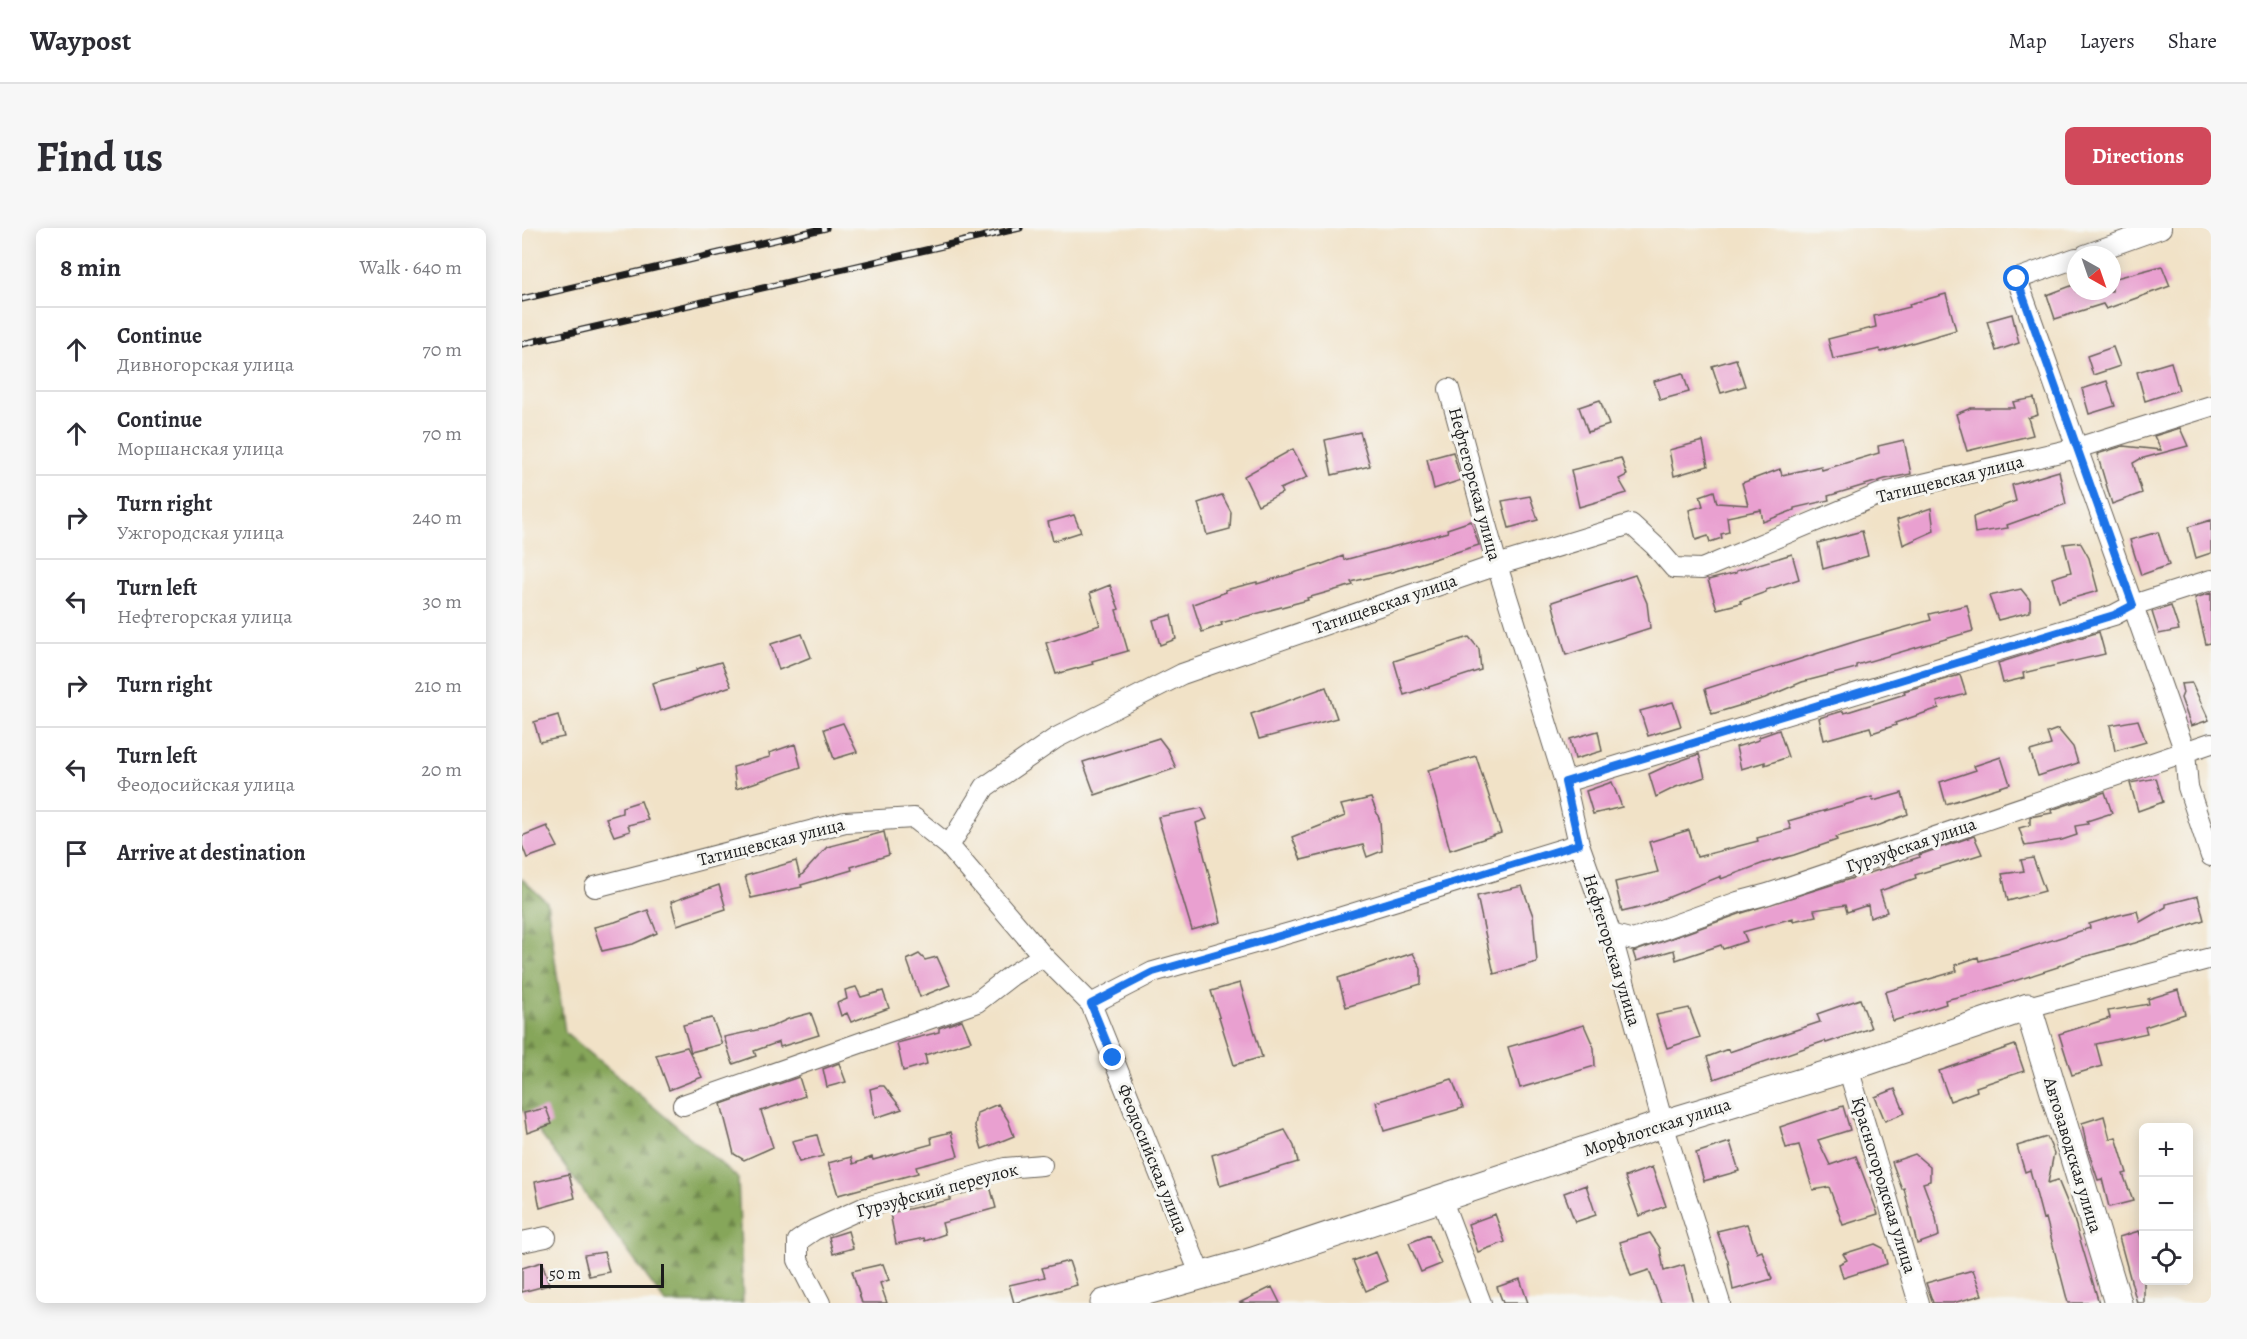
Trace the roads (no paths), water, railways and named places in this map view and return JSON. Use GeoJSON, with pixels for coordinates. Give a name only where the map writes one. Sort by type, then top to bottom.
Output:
{"type":"FeatureCollection","features":[{"type":"Feature","properties":{"kind":"street"},"geometry":{"type":"LineString","coordinates":[[2110,246],[2161,228]]}},
{"type":"Feature","properties":{"kind":"street"},"geometry":{"type":"LineString","coordinates":[[2067,261],[2017,279],[2185,752],[2188,787],[2211,856]]}},
{"type":"Feature","properties":{"kind":"street","name":"Нефтегорская улица"},"geometry":{"type":"LineString","coordinates":[[1449,389],[1497,565],[1565,782],[1579,844],[1611,934],[1664,1124],[1720,1303]]}},
{"type":"Feature","properties":{"kind":"street","name":"Татищевская улица"},"geometry":{"type":"LineString","coordinates":[[595,887],[845,822],[914,818],[950,846],[985,787],[1056,738],[1182,674],[1497,565],[1631,524],[1674,568],[1702,569],[1880,494],[2077,448],[2211,406]]}},
{"type":"Feature","properties":{"kind":"street"},"geometry":{"type":"LineString","coordinates":[[1565,782],[2114,615],[2133,605],[2211,580]]}},
{"type":"Feature","properties":{"kind":"street","name":"Гурзуфская улица"},"geometry":{"type":"LineString","coordinates":[[1611,934],[1633,940],[1738,902],[1768,894],[2211,743]]}},
{"type":"Feature","properties":{"kind":"street"},"geometry":{"type":"LineString","coordinates":[[1091,1004],[1153,972],[1293,932],[1579,844]]}},
{"type":"Feature","properties":{"kind":"street","name":"Феодосийская улица"},"geometry":{"type":"LineString","coordinates":[[950,846],[1042,956],[1091,1004],[1202,1276]]}},
{"type":"Feature","properties":{"kind":"street"},"geometry":{"type":"LineString","coordinates":[[683,1105],[977,1002],[1012,975],[1042,956]]}},
{"type":"Feature","properties":{"kind":"street","name":"Морфлотская улица"},"geometry":{"type":"LineString","coordinates":[[1104,1303],[1163,1295],[1202,1276],[1664,1124],[1848,1068],[2028,1007],[2211,958]]}},
{"type":"Feature","properties":{"kind":"street","name":"Автозаводская улица"},"geometry":{"type":"LineString","coordinates":[[2028,1007],[2118,1303]]}},
{"type":"Feature","properties":{"kind":"street","name":"Красногородская улица"},"geometry":{"type":"LineString","coordinates":[[1848,1068],[1919,1303]]}},
{"type":"Feature","properties":{"kind":"street","name":"Гурзуфский переулок"},"geometry":{"type":"LineString","coordinates":[[820,1303],[798,1260],[798,1241],[814,1230],[863,1208],[1005,1168],[1042,1165]]}},
{"type":"Feature","properties":{"kind":"street"},"geometry":{"type":"LineString","coordinates":[[1441,1198],[1481,1303]]}},
{"type":"Feature","properties":{"kind":"street"},"geometry":{"type":"LineString","coordinates":[[522,1242],[546,1237]]}},
{"type":"Feature","properties":{"kind":"railway"},"geometry":{"type":"LineString","coordinates":[[522,299],[826,228]]}},
{"type":"Feature","properties":{"kind":"railway"},"geometry":{"type":"LineString","coordinates":[[522,344],[1020,228]]}}]}
